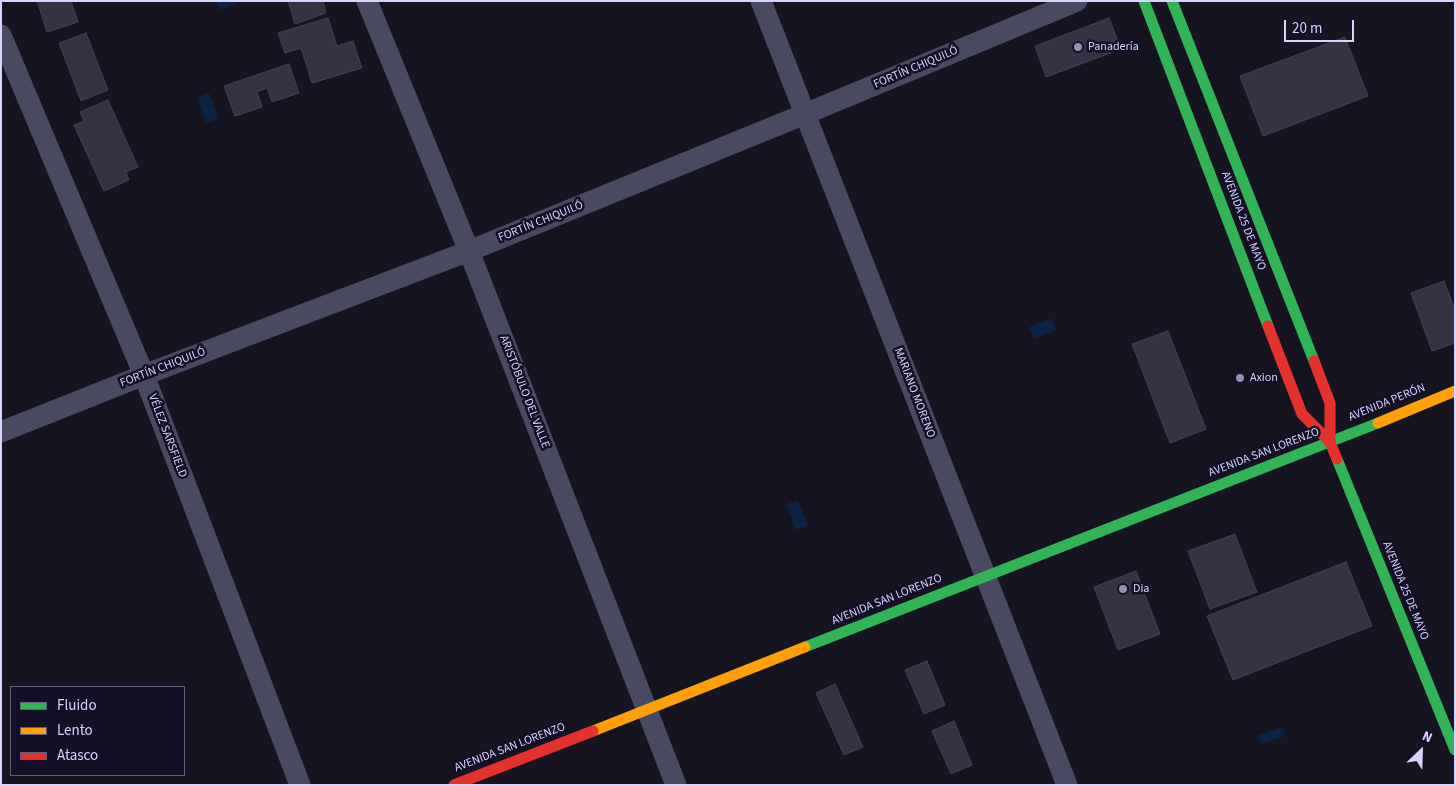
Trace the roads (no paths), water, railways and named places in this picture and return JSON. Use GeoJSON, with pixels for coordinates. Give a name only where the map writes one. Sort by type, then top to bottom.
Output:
{"type":"FeatureCollection","features":[{"type":"Feature","properties":{"kind":"main road","name":"AVENIDA 25 DE MAYO"},"geometry":{"type":"LineString","coordinates":[[1144,1],[1302,414],[1330,442]]}},
{"type":"Feature","properties":{"kind":"main road","name":"AVENIDA 25 DE MAYO"},"geometry":{"type":"LineString","coordinates":[[1172,1],[1330,404],[1330,442],[1455,750]]}},
{"type":"Feature","properties":{"kind":"main road","name":"AVENIDA PERÓN"},"geometry":{"type":"LineString","coordinates":[[1330,442],[1455,391]]}},
{"type":"Feature","properties":{"kind":"main road","name":"AVENIDA SAN LORENZO"},"geometry":{"type":"LineString","coordinates":[[454,785],[1330,442]]}},
{"type":"Feature","properties":{"kind":"street","name":"ARISTÓBULO DEL VALLE"},"geometry":{"type":"LineString","coordinates":[[367,1],[469,251],[676,785]]}},
{"type":"Feature","properties":{"kind":"street","name":"MARIANO MORENO"},"geometry":{"type":"LineString","coordinates":[[761,1],[1067,785]]}},
{"type":"Feature","properties":{"kind":"street","name":"FORTÍN CHIQUILÓ"},"geometry":{"type":"LineString","coordinates":[[1,432],[144,375],[469,251],[1077,1]]}},
{"type":"Feature","properties":{"kind":"street","name":"VÉLEZ SARSFIELD"},"geometry":{"type":"LineString","coordinates":[[1,36],[144,375],[300,785]]}},
{"type":"Feature","properties":{"kind":"water"},"geometry":{"type":"Polygon","coordinates":[[[216,1],[242,1],[220,10],[216,1]]]}},
{"type":"Feature","properties":{"kind":"water"},"geometry":{"type":"Polygon","coordinates":[[[209,93],[219,119],[206,123],[197,97],[209,93]]]}},
{"type":"Feature","properties":{"kind":"water"},"geometry":{"type":"Polygon","coordinates":[[[1051,318],[1056,330],[1034,339],[1029,327],[1051,318]]]}},
{"type":"Feature","properties":{"kind":"water"},"geometry":{"type":"Polygon","coordinates":[[[798,500],[808,526],[795,530],[786,504],[798,500]]]}},
{"type":"Feature","properties":{"kind":"water"},"geometry":{"type":"Polygon","coordinates":[[[1282,727],[1285,736],[1261,744],[1258,735],[1282,727]]]}},
{"type":"Feature","properties":{"kind":"place","name":"Panadería"},"geometry":{"type":"Point","coordinates":[1078,47]}},
{"type":"Feature","properties":{"kind":"place","name":"Axion"},"geometry":{"type":"Point","coordinates":[1240,378]}},
{"type":"Feature","properties":{"kind":"place","name":"Dia"},"geometry":{"type":"Point","coordinates":[1123,589]}}]}
